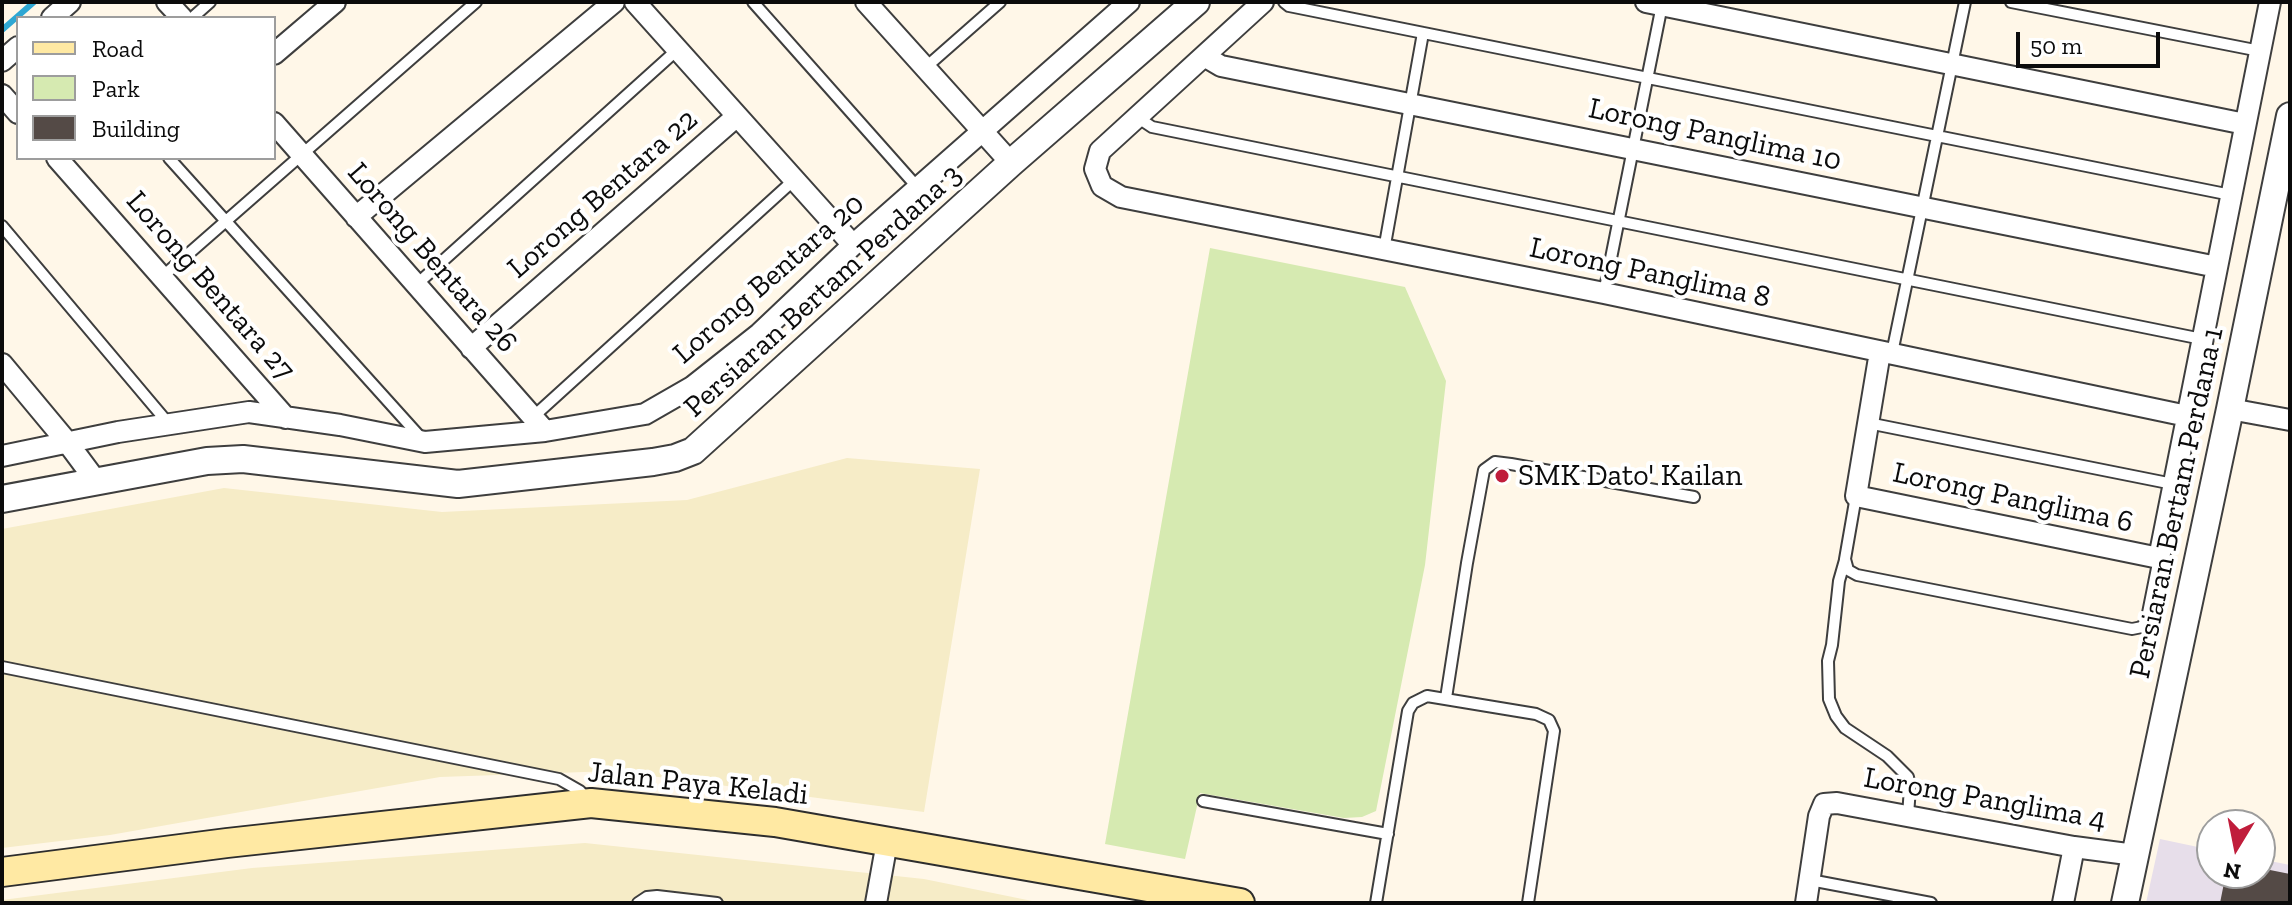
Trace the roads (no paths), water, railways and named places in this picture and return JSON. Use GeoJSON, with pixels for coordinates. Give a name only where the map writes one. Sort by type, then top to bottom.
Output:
{"type":"FeatureCollection","features":[{"type":"Feature","properties":{"kind":"main road","name":"Jalan Paya Keladi"},"geometry":{"type":"LineString","coordinates":[[2,872],[227,843],[591,803],[775,822],[1240,903]]}},
{"type":"Feature","properties":{"kind":"street"},"geometry":{"type":"LineString","coordinates":[[54,16],[70,2]]}},
{"type":"Feature","properties":{"kind":"street"},"geometry":{"type":"LineString","coordinates":[[276,52],[335,2]]}},
{"type":"Feature","properties":{"kind":"street"},"geometry":{"type":"LineString","coordinates":[[356,217],[614,2]]}},
{"type":"Feature","properties":{"kind":"street"},"geometry":{"type":"LineString","coordinates":[[635,2],[853,245]]}},
{"type":"Feature","properties":{"kind":"street"},"geometry":{"type":"LineString","coordinates":[[866,2],[1011,163]]}},
{"type":"Feature","properties":{"kind":"street","name":"Lorong Bentara 20"},"geometry":{"type":"LineString","coordinates":[[2,456],[249,412],[340,425],[425,442],[539,424],[645,414],[692,387],[759,334],[853,245],[1129,2]]}},
{"type":"Feature","properties":{"kind":"street","name":"Persiaran Bertam Perdana 3"},"geometry":{"type":"LineString","coordinates":[[2,499],[207,461],[243,459],[458,484],[675,458],[693,451],[1011,163],[1196,2]]}},
{"type":"Feature","properties":{"kind":"street"},"geometry":{"type":"LineString","coordinates":[[1136,116],[1263,2]]}},
{"type":"Feature","properties":{"kind":"street"},"geometry":{"type":"LineString","coordinates":[[2159,558],[2270,2]]}},
{"type":"Feature","properties":{"kind":"street"},"geometry":{"type":"LineString","coordinates":[[1657,3],[2245,124]]}},
{"type":"Feature","properties":{"kind":"street","name":"Lorong Panglima 10"},"geometry":{"type":"LineString","coordinates":[[1204,56],[1221,66],[2217,267]]}},
{"type":"Feature","properties":{"kind":"street"},"geometry":{"type":"LineString","coordinates":[[2,95],[16,111]]}},
{"type":"Feature","properties":{"kind":"street","name":"Lorong Bentara 22"},"geometry":{"type":"LineString","coordinates":[[471,348],[737,116]]}},
{"type":"Feature","properties":{"kind":"street","name":"Lorong Panglima 8"},"geometry":{"type":"LineString","coordinates":[[1136,116],[1100,151],[1095,169],[1102,186],[1121,197],[1604,293],[2187,416]]}},
{"type":"Feature","properties":{"kind":"street","name":"Persiaran Bertam Perdana 1"},"geometry":{"type":"LineString","coordinates":[[2125,903],[2290,116]]}},
{"type":"Feature","properties":{"kind":"street","name":"Lorong Bentara 26"},"geometry":{"type":"LineString","coordinates":[[276,125],[539,424]]}},
{"type":"Feature","properties":{"kind":"street","name":"Lorong Bentara 27"},"geometry":{"type":"LineString","coordinates":[[59,160],[286,418]]}},
{"type":"Feature","properties":{"kind":"street"},"geometry":{"type":"LineString","coordinates":[[1856,496],[1868,423],[1886,352]]}},
{"type":"Feature","properties":{"kind":"street"},"geometry":{"type":"LineString","coordinates":[[2,364],[96,481]]}},
{"type":"Feature","properties":{"kind":"street"},"geometry":{"type":"LineString","coordinates":[[2230,409],[2290,420]]}},
{"type":"Feature","properties":{"kind":"street","name":"Lorong Panglima 6"},"geometry":{"type":"LineString","coordinates":[[1856,496],[2159,558]]}},
{"type":"Feature","properties":{"kind":"street","name":"Lorong Panglima 4"},"geometry":{"type":"LineString","coordinates":[[1810,880],[1819,816],[1824,804],[1837,803],[2074,847],[2135,855]]}},
{"type":"Feature","properties":{"kind":"street"},"geometry":{"type":"LineString","coordinates":[[876,903],[887,842]]}},
{"type":"Feature","properties":{"kind":"street"},"geometry":{"type":"LineString","coordinates":[[2063,903],[2074,847]]}},
{"type":"Feature","properties":{"kind":"street"},"geometry":{"type":"LineString","coordinates":[[1806,903],[1810,880]]}},
{"type":"Feature","properties":{"kind":"lane"},"geometry":{"type":"LineString","coordinates":[[194,16],[210,2]]}},
{"type":"Feature","properties":{"kind":"lane"},"geometry":{"type":"LineString","coordinates":[[162,277],[476,2]]}},
{"type":"Feature","properties":{"kind":"lane"},"geometry":{"type":"LineString","coordinates":[[753,2],[919,189]]}},
{"type":"Feature","properties":{"kind":"lane"},"geometry":{"type":"LineString","coordinates":[[925,68],[1000,2]]}},
{"type":"Feature","properties":{"kind":"lane"},"geometry":{"type":"LineString","coordinates":[[1284,2],[1289,6],[2231,195]]}},
{"type":"Feature","properties":{"kind":"lane"},"geometry":{"type":"LineString","coordinates":[[1886,352],[1907,280],[1965,2]]}},
{"type":"Feature","properties":{"kind":"lane"},"geometry":{"type":"LineString","coordinates":[[2011,2],[2260,51]]}},
{"type":"Feature","properties":{"kind":"lane"},"geometry":{"type":"LineString","coordinates":[[1604,293],[1648,78],[1657,3]]}},
{"type":"Feature","properties":{"kind":"lane"},"geometry":{"type":"LineString","coordinates":[[1384,250],[1423,33]]}},
{"type":"Feature","properties":{"kind":"lane"},"geometry":{"type":"LineString","coordinates":[[416,285],[677,50]]}},
{"type":"Feature","properties":{"kind":"lane"},"geometry":{"type":"LineString","coordinates":[[1136,116],[1152,127],[2202,339]]}},
{"type":"Feature","properties":{"kind":"lane"},"geometry":{"type":"LineString","coordinates":[[171,160],[425,442]]}},
{"type":"Feature","properties":{"kind":"lane"},"geometry":{"type":"LineString","coordinates":[[539,424],[794,180]]}},
{"type":"Feature","properties":{"kind":"lane"},"geometry":{"type":"LineString","coordinates":[[2,226],[169,424]]}},
{"type":"Feature","properties":{"kind":"lane"},"geometry":{"type":"LineString","coordinates":[[1868,423],[2173,484]]}},
{"type":"Feature","properties":{"kind":"lane"},"geometry":{"type":"LineString","coordinates":[[1446,698],[1484,470],[1495,462],[1511,464],[1694,497]]}},
{"type":"Feature","properties":{"kind":"lane"},"geometry":{"type":"LineString","coordinates":[[1856,496],[1839,581],[1828,661],[1829,699],[1845,728],[1887,756],[1908,777],[1908,816]]}},
{"type":"Feature","properties":{"kind":"lane"},"geometry":{"type":"LineString","coordinates":[[1845,559],[1848,570],[1857,575],[2132,629],[2142,627],[2147,618],[2159,558]]}},
{"type":"Feature","properties":{"kind":"lane"},"geometry":{"type":"LineString","coordinates":[[2,667],[559,779],[580,791],[591,803]]}},
{"type":"Feature","properties":{"kind":"lane"},"geometry":{"type":"LineString","coordinates":[[1376,903],[1408,711],[1413,703],[1427,696],[1536,714],[1549,720],[1554,731],[1528,903]]}},
{"type":"Feature","properties":{"kind":"lane"},"geometry":{"type":"LineString","coordinates":[[1203,801],[1388,834]]}},
{"type":"Feature","properties":{"kind":"lane"},"geometry":{"type":"LineString","coordinates":[[1810,880],[1931,903]]}},
{"type":"Feature","properties":{"kind":"lane"},"geometry":{"type":"LineString","coordinates":[[638,903],[647,897],[657,896],[717,903]]}},
{"type":"Feature","properties":{"kind":"waterway"},"geometry":{"type":"LineString","coordinates":[[18,16],[34,2]]}},
{"type":"Feature","properties":{"kind":"waterway"},"geometry":{"type":"LineString","coordinates":[[2,30],[16,18]]}},
{"type":"Feature","properties":{"kind":"place","name":"SMK Dato' Kailan"},"geometry":{"type":"Point","coordinates":[1502,476]}}]}
